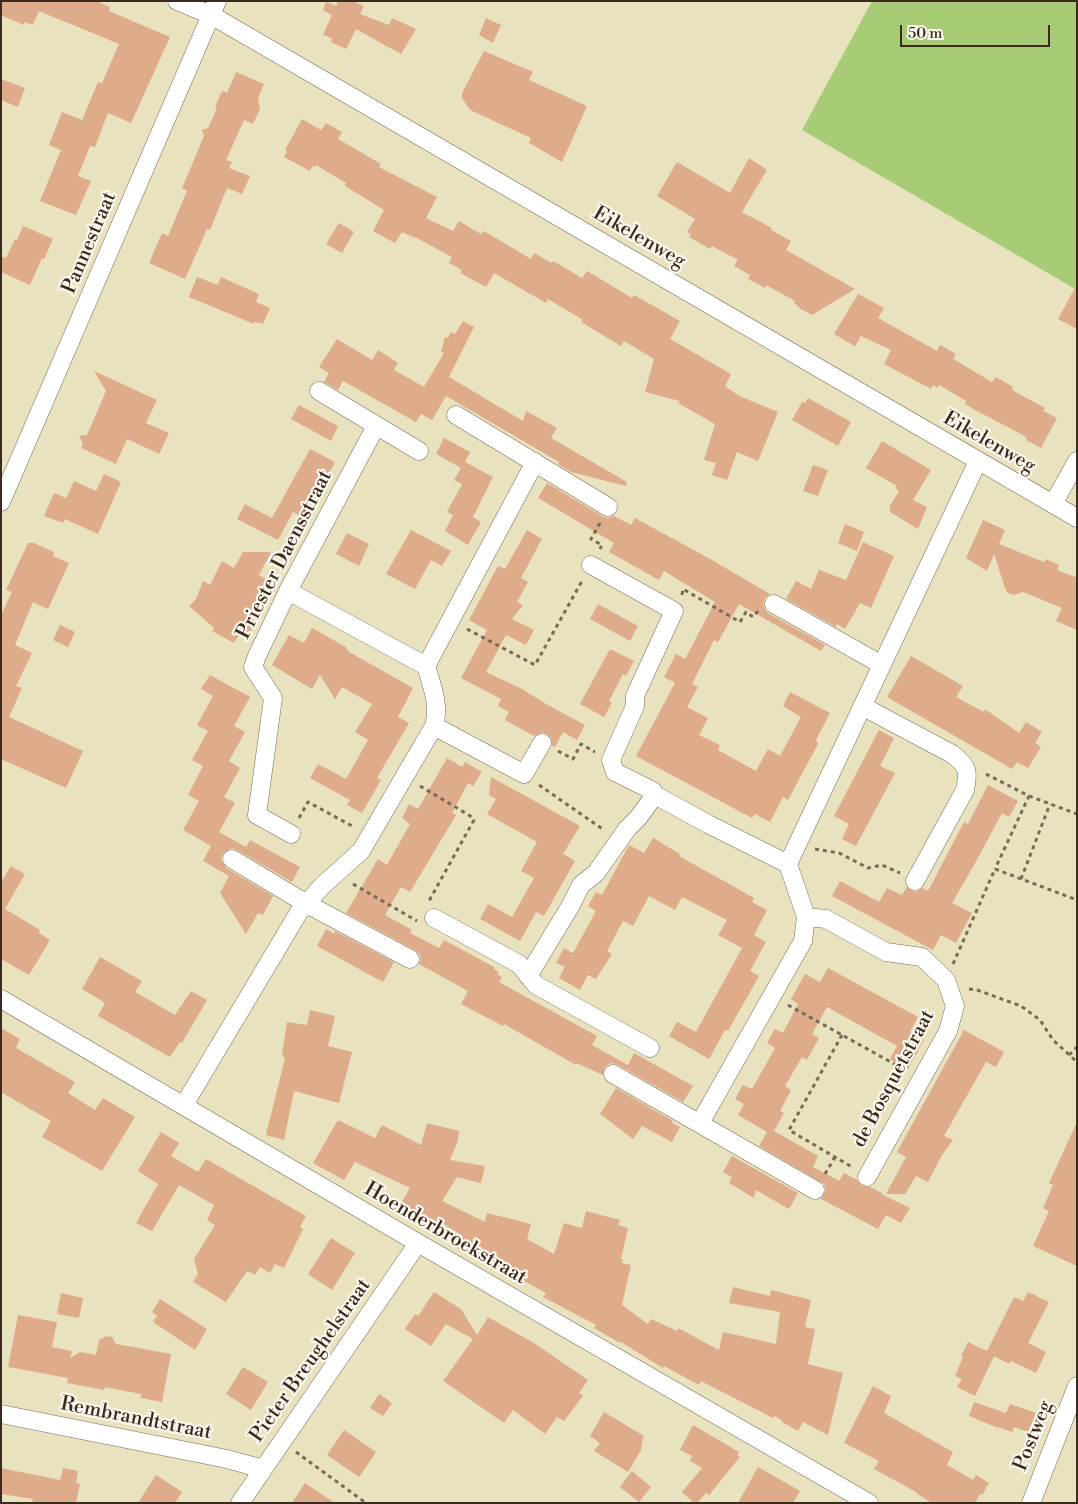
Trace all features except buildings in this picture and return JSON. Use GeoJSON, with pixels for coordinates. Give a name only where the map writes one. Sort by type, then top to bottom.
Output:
{"type":"FeatureCollection","features":[{"type":"Feature","properties":{"kind":"street","name":"Eikelenweg"},"geometry":{"type":"LineString","coordinates":[[177,1],[214,8],[672,282],[1077,518]]}},
{"type":"Feature","properties":{"kind":"street","name":"Pannestraat"},"geometry":{"type":"LineString","coordinates":[[1,502],[214,8]]}},
{"type":"Feature","properties":{"kind":"street"},"geometry":{"type":"LineString","coordinates":[[320,391],[419,451]]}},
{"type":"Feature","properties":{"kind":"street"},"geometry":{"type":"LineString","coordinates":[[456,415],[608,507]]}},
{"type":"Feature","properties":{"kind":"street","name":"Priester Daensstraat"},"geometry":{"type":"LineString","coordinates":[[290,834],[257,815],[273,698],[253,667],[256,656],[288,591],[376,426]]}},
{"type":"Feature","properties":{"kind":"street"},"geometry":{"type":"LineString","coordinates":[[788,864],[978,461]]}},
{"type":"Feature","properties":{"kind":"street"},"geometry":{"type":"LineString","coordinates":[[1053,504],[1077,461]]}},
{"type":"Feature","properties":{"kind":"street"},"geometry":{"type":"LineString","coordinates":[[426,666],[535,462]]}},
{"type":"Feature","properties":{"kind":"street"},"geometry":{"type":"LineString","coordinates":[[591,565],[674,611],[635,696],[635,706],[611,760],[615,772],[708,824],[788,864],[806,917],[803,941],[700,1123]]}},
{"type":"Feature","properties":{"kind":"street"},"geometry":{"type":"LineString","coordinates":[[184,1105],[299,912],[336,874],[362,851],[434,726],[437,715],[432,683],[426,666],[288,591]]}},
{"type":"Feature","properties":{"kind":"street"},"geometry":{"type":"LineString","coordinates":[[774,604],[882,665]]}},
{"type":"Feature","properties":{"kind":"street"},"geometry":{"type":"LineString","coordinates":[[862,706],[952,754],[964,762],[968,775],[965,790],[915,881]]}},
{"type":"Feature","properties":{"kind":"street"},"geometry":{"type":"LineString","coordinates":[[434,726],[524,774],[542,742]]}},
{"type":"Feature","properties":{"kind":"street"},"geometry":{"type":"LineString","coordinates":[[528,976],[571,906],[581,885],[596,873],[618,840],[655,795]]}},
{"type":"Feature","properties":{"kind":"street"},"geometry":{"type":"LineString","coordinates":[[232,859],[306,904],[410,958]]}},
{"type":"Feature","properties":{"kind":"street"},"geometry":{"type":"LineString","coordinates":[[806,917],[826,919],[886,952],[922,957],[948,984]]}},
{"type":"Feature","properties":{"kind":"street"},"geometry":{"type":"LineString","coordinates":[[434,918],[519,964],[536,985],[650,1048]]}},
{"type":"Feature","properties":{"kind":"street","name":"de Bosquetstraat"},"geometry":{"type":"LineString","coordinates":[[867,1177],[948,1030],[955,1006],[948,984]]}},
{"type":"Feature","properties":{"kind":"street","name":"Hoenderbroekstraat"},"geometry":{"type":"LineString","coordinates":[[1,999],[418,1243],[869,1503]]}},
{"type":"Feature","properties":{"kind":"street"},"geometry":{"type":"LineString","coordinates":[[613,1074],[815,1190]]}},
{"type":"Feature","properties":{"kind":"street","name":"Pieter Breughelstraat"},"geometry":{"type":"LineString","coordinates":[[240,1503],[418,1243]]}},
{"type":"Feature","properties":{"kind":"street","name":"Postweg"},"geometry":{"type":"LineString","coordinates":[[1031,1503],[1077,1386]]}},
{"type":"Feature","properties":{"kind":"street","name":"Rembrandtstraat"},"geometry":{"type":"LineString","coordinates":[[1,1414],[227,1459],[262,1469]]}},
{"type":"Feature","properties":{"kind":"path"},"geometry":{"type":"LineString","coordinates":[[450,620],[536,665],[602,545],[591,539],[608,507]]}},
{"type":"Feature","properties":{"kind":"path"},"geometry":{"type":"LineString","coordinates":[[681,597],[684,590],[740,622],[746,612],[753,617],[758,610],[767,614],[774,604]]}},
{"type":"Feature","properties":{"kind":"path"},"geometry":{"type":"LineString","coordinates":[[542,742],[573,759],[581,744],[611,760]]}},
{"type":"Feature","properties":{"kind":"path"},"geometry":{"type":"LineString","coordinates":[[964,762],[1029,796],[1077,814]]}},
{"type":"Feature","properties":{"kind":"path"},"geometry":{"type":"LineString","coordinates":[[524,774],[618,840]]}},
{"type":"Feature","properties":{"kind":"path"},"geometry":{"type":"LineString","coordinates":[[336,874],[428,927],[434,918],[423,911],[474,820],[405,777]]}},
{"type":"Feature","properties":{"kind":"path"},"geometry":{"type":"LineString","coordinates":[[1029,796],[995,868],[948,984],[977,990],[1021,1006],[1040,1020],[1053,1040],[1077,1062]]}},
{"type":"Feature","properties":{"kind":"path"},"geometry":{"type":"LineString","coordinates":[[290,834],[308,802],[370,836]]}},
{"type":"Feature","properties":{"kind":"path"},"geometry":{"type":"LineString","coordinates":[[1021,879],[1050,804]]}},
{"type":"Feature","properties":{"kind":"path"},"geometry":{"type":"LineString","coordinates":[[797,846],[839,853],[868,868],[882,865],[915,881]]}},
{"type":"Feature","properties":{"kind":"path"},"geometry":{"type":"LineString","coordinates":[[995,868],[1077,900]]}},
{"type":"Feature","properties":{"kind":"path"},"geometry":{"type":"LineString","coordinates":[[772,996],[921,1079]]}},
{"type":"Feature","properties":{"kind":"path"},"geometry":{"type":"LineString","coordinates":[[842,1035],[789,1130],[867,1177]]}},
{"type":"Feature","properties":{"kind":"path"},"geometry":{"type":"LineString","coordinates":[[1069,1055],[1077,1047]]}},
{"type":"Feature","properties":{"kind":"path"},"geometry":{"type":"LineString","coordinates":[[281,1442],[366,1503]]}},
{"type":"Feature","properties":{"kind":"green space"},"geometry":{"type":"Polygon","coordinates":[[[872,1],[1077,1],[1077,290],[802,130],[872,1]]]}}]}
